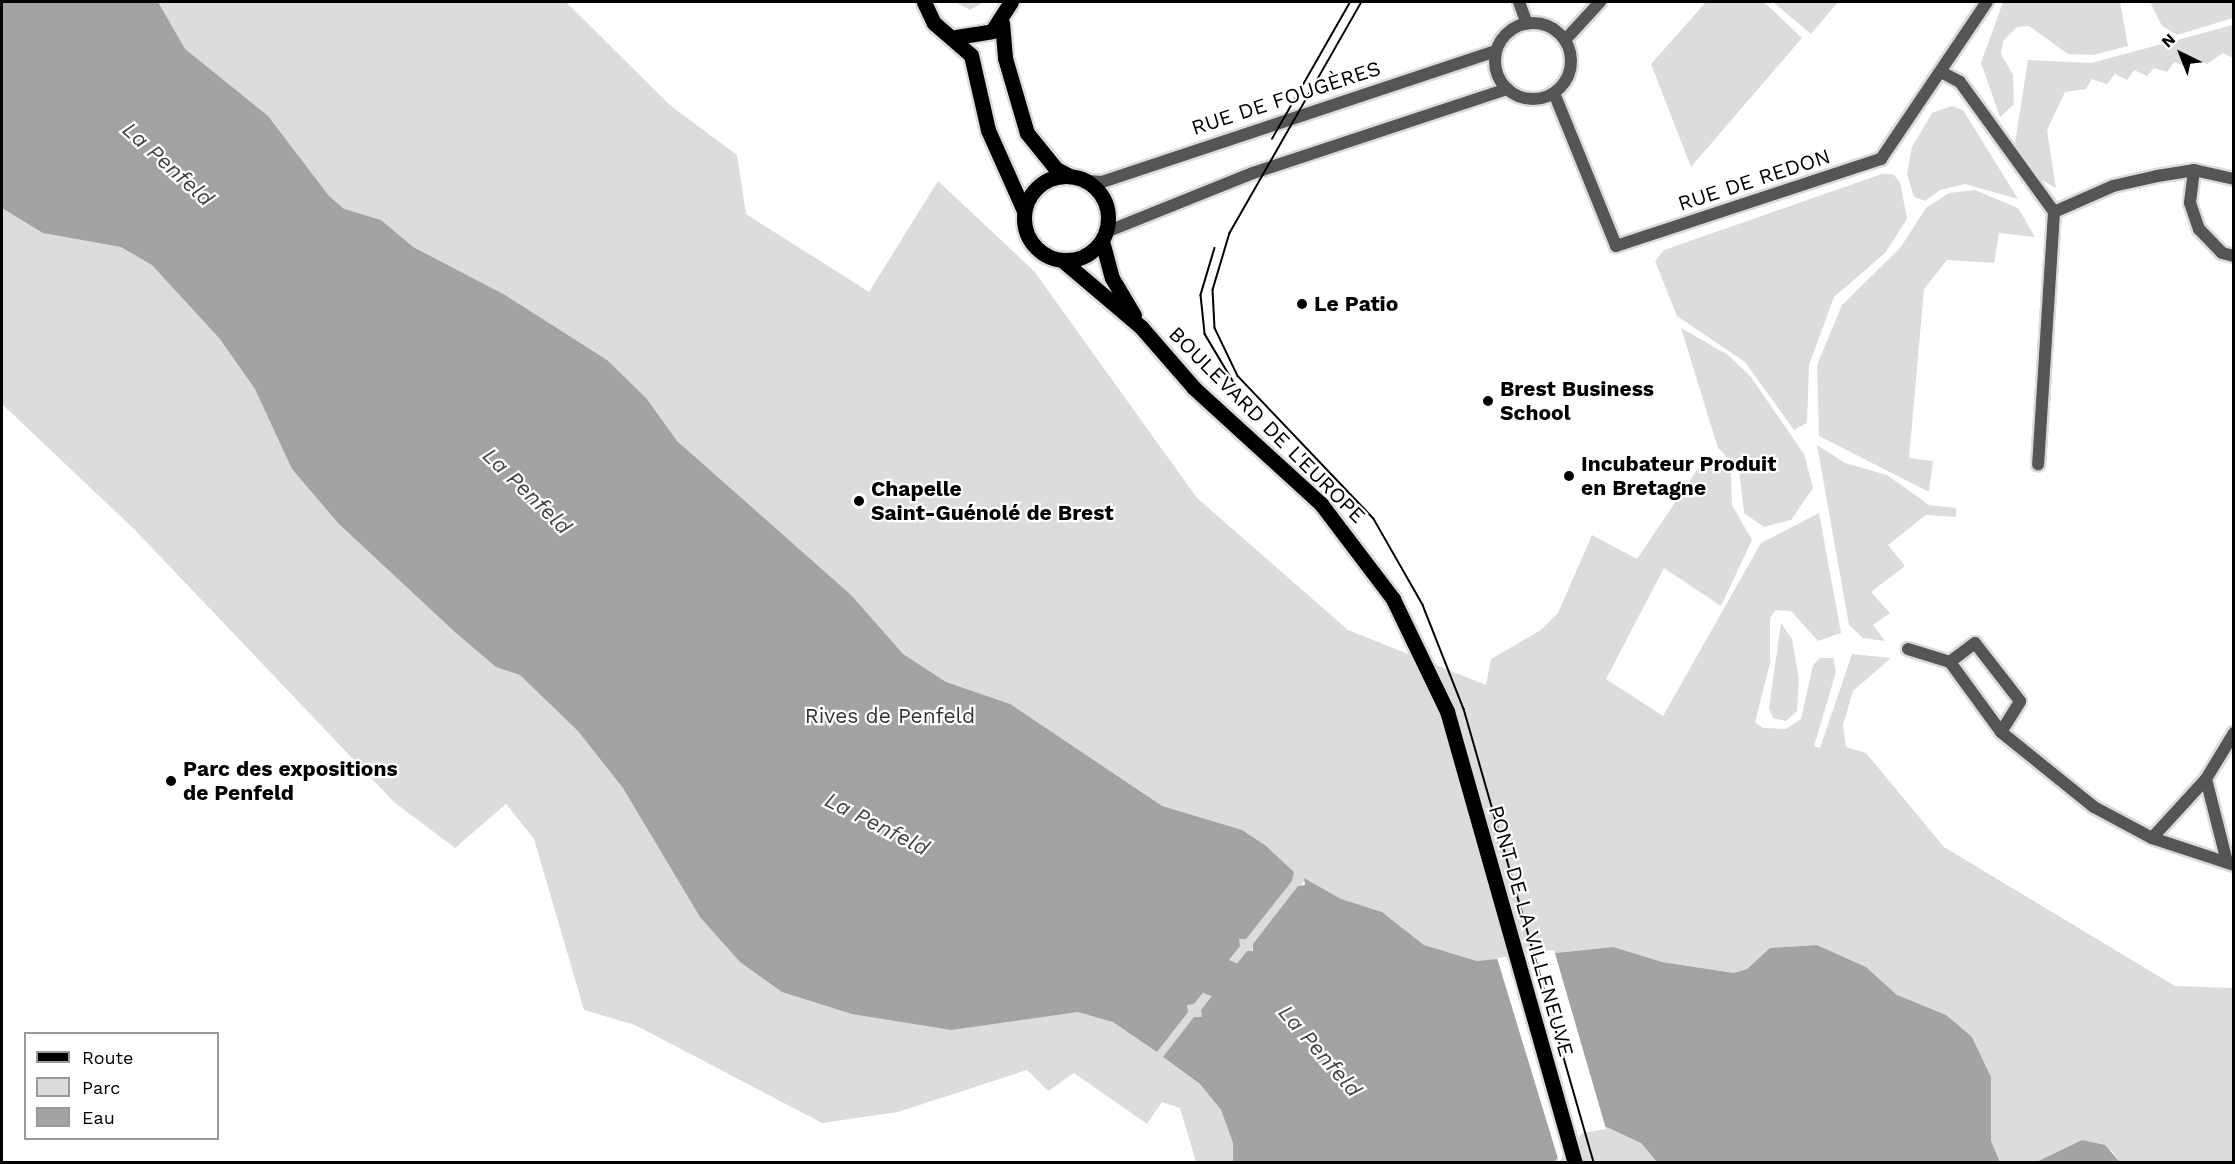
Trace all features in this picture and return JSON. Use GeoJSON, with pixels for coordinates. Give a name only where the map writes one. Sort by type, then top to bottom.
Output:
{"type":"FeatureCollection","features":[{"type":"Feature","properties":{"kind":"main road","name":"BOULEVARD DE L'EUROPE"},"geometry":{"type":"LineString","coordinates":[[924,2],[934,23],[956,37],[971,55],[988,130],[1024,211],[1024,225],[1037,249],[1062,260],[1141,327],[1194,388],[1299,482],[1345,531],[1393,598],[1447,711]]}},
{"type":"Feature","properties":{"kind":"main road"},"geometry":{"type":"LineString","coordinates":[[1011,2],[1002,23],[1005,58],[1026,133],[1056,169],[1088,181]]}},
{"type":"Feature","properties":{"kind":"main road"},"geometry":{"type":"LineString","coordinates":[[956,37],[981,37],[1002,23]]}},
{"type":"Feature","properties":{"kind":"main road"},"geometry":{"type":"LineString","coordinates":[[1024,211],[1040,185],[1068,175]]}},
{"type":"Feature","properties":{"kind":"main road","name":"BOULEVARD DE L'EUROPE"},"geometry":{"type":"LineString","coordinates":[[1088,181],[1108,209],[1104,237],[1112,278],[1141,327]]}},
{"type":"Feature","properties":{"kind":"main road"},"geometry":{"type":"LineString","coordinates":[[1062,260],[1084,256],[1104,237]]}},
{"type":"Feature","properties":{"kind":"main road","name":"PONT DE LA VILLENEUVE"},"geometry":{"type":"LineString","coordinates":[[1447,711],[1575,1162]]}},
{"type":"Feature","properties":{"kind":"street"},"geometry":{"type":"LineString","coordinates":[[1519,2],[1527,24]]}},
{"type":"Feature","properties":{"kind":"street"},"geometry":{"type":"LineString","coordinates":[[1565,40],[1600,2]]}},
{"type":"Feature","properties":{"kind":"street","name":"RUE DE REDON"},"geometry":{"type":"LineString","coordinates":[[1554,93],[1616,246],[1881,159],[1943,73],[1987,2]]}},
{"type":"Feature","properties":{"kind":"street"},"geometry":{"type":"LineString","coordinates":[[1527,24],[1543,24],[1565,40],[1569,74],[1554,93],[1530,99],[1506,89],[1498,78],[1496,51],[1503,38],[1527,24]]}},
{"type":"Feature","properties":{"kind":"street","name":"RUE DE FOUGÈRES"},"geometry":{"type":"LineString","coordinates":[[1088,181],[1102,182],[1496,51]]}},
{"type":"Feature","properties":{"kind":"street"},"geometry":{"type":"LineString","coordinates":[[1943,73],[1960,82],[2054,212],[2038,464]]}},
{"type":"Feature","properties":{"kind":"street"},"geometry":{"type":"LineString","coordinates":[[1104,237],[1253,173],[1506,89]]}},
{"type":"Feature","properties":{"kind":"street"},"geometry":{"type":"LineString","coordinates":[[2054,212],[2113,186],[2193,170],[2234,178]]}},
{"type":"Feature","properties":{"kind":"street"},"geometry":{"type":"LineString","coordinates":[[2193,170],[2190,203],[2199,229],[2222,253],[2234,256]]}},
{"type":"Feature","properties":{"kind":"street"},"geometry":{"type":"LineString","coordinates":[[1950,662],[1975,643],[2020,701],[2001,732]]}},
{"type":"Feature","properties":{"kind":"street"},"geometry":{"type":"LineString","coordinates":[[1908,649],[1950,662],[2001,732],[2094,807],[2152,838],[2230,863]]}},
{"type":"Feature","properties":{"kind":"street"},"geometry":{"type":"LineString","coordinates":[[2152,838],[2206,779],[2234,733]]}},
{"type":"Feature","properties":{"kind":"street"},"geometry":{"type":"LineString","coordinates":[[2206,779],[2230,863]]}},
{"type":"Feature","properties":{"kind":"green space","name":"Rives de Penfeld"},"geometry":{"type":"Polygon","coordinates":[[[2,2],[566,2],[671,106],[737,155],[746,214],[869,292],[938,181],[1034,271],[1197,498],[1348,630],[1486,685],[1491,659],[1541,630],[1558,613],[1592,535],[1637,559],[1699,467],[1710,459],[1731,472],[1732,505],[1752,540],[1721,606],[1664,568],[1606,679],[1663,716],[1761,543],[1819,513],[1841,633],[1818,641],[1791,611],[1776,610],[1770,618],[1770,663],[1755,722],[1763,728],[1786,729],[1801,719],[1813,665],[1820,658],[1833,658],[1836,672],[1814,746],[1820,748],[1852,654],[1891,658],[1853,691],[1843,725],[1846,747],[1866,753],[1944,847],[2175,986],[2233,988],[2233,1162],[2120,1162],[2112,1151],[2082,1140],[2036,1162],[2000,1162],[1991,1141],[1991,1077],[1972,1037],[1897,995],[1866,967],[1817,945],[1770,948],[1747,969],[1734,973],[1662,962],[1612,947],[1477,961],[1424,945],[1382,912],[1340,899],[1306,879],[1202,1017],[1194,1018],[1164,1058],[1200,1084],[1221,1110],[1233,1143],[1233,1162],[1196,1162],[1180,1108],[1162,1102],[1147,1124],[1074,1073],[1048,1091],[1027,1070],[898,1112],[822,1123],[635,1025],[584,1010],[534,839],[506,804],[455,848],[394,802],[134,529],[2,404],[2,2]]]}},
{"type":"Feature","properties":{"kind":"green space"},"geometry":{"type":"Polygon","coordinates":[[[955,2],[984,2],[970,10],[955,2]]]}},
{"type":"Feature","properties":{"kind":"green space"},"geometry":{"type":"Polygon","coordinates":[[[1706,2],[1764,2],[1802,38],[1691,167],[1651,64],[1706,2]]]}},
{"type":"Feature","properties":{"kind":"green space"},"geometry":{"type":"Polygon","coordinates":[[[1773,2],[1814,3],[1838,2],[1811,34],[1773,2]]]}},
{"type":"Feature","properties":{"kind":"green space"},"geometry":{"type":"Polygon","coordinates":[[[2003,2],[2120,2],[2128,46],[2093,55],[2068,54],[2029,26],[2017,27],[2003,41],[2001,54],[2013,75],[2014,104],[2000,117],[1981,63],[2003,2]]]}},
{"type":"Feature","properties":{"kind":"green space"},"geometry":{"type":"Polygon","coordinates":[[[2150,2],[2233,2],[2233,18],[2177,35],[2162,26],[2150,2]]]}},
{"type":"Feature","properties":{"kind":"green space"},"geometry":{"type":"Polygon","coordinates":[[[2233,25],[2233,58],[2223,53],[2207,64],[2193,58],[2188,68],[2174,62],[2167,72],[2154,68],[2147,76],[2134,70],[2127,80],[2115,74],[2107,84],[2092,79],[2086,89],[2065,92],[2047,130],[2056,188],[2035,176],[2015,143],[2028,60],[2091,63],[2233,25]]]}},
{"type":"Feature","properties":{"kind":"green space"},"geometry":{"type":"Polygon","coordinates":[[[1952,106],[1963,110],[2018,199],[1965,184],[1940,190],[1925,201],[1914,197],[1907,174],[1912,147],[1932,113],[1952,106]]]}},
{"type":"Feature","properties":{"kind":"green space"},"geometry":{"type":"Polygon","coordinates":[[[1882,174],[1893,174],[1900,182],[1907,219],[1885,253],[1834,297],[1809,365],[1807,423],[1794,430],[1745,362],[1677,316],[1655,261],[1664,250],[1882,174]]]}},
{"type":"Feature","properties":{"kind":"green space"},"geometry":{"type":"Polygon","coordinates":[[[1975,190],[2018,208],[2035,237],[1999,233],[1994,263],[1947,260],[1924,289],[1909,458],[1933,461],[1929,492],[1819,436],[1817,365],[1842,305],[1900,248],[1926,208],[1949,193],[1975,190]]]}},
{"type":"Feature","properties":{"kind":"green space"},"geometry":{"type":"Polygon","coordinates":[[[1681,328],[1728,355],[1751,377],[1804,454],[1813,488],[1791,520],[1764,527],[1744,513],[1739,470],[1718,448],[1681,328]]]}},
{"type":"Feature","properties":{"kind":"green space"},"geometry":{"type":"Polygon","coordinates":[[[1817,445],[1845,463],[1887,475],[1929,505],[1956,508],[1956,517],[1926,515],[1888,545],[1905,566],[1871,592],[1890,613],[1873,625],[1885,641],[1863,638],[1849,625],[1817,445]]]}},
{"type":"Feature","properties":{"kind":"green space"},"geometry":{"type":"Polygon","coordinates":[[[1781,623],[1792,639],[1799,680],[1797,711],[1786,721],[1773,718],[1769,708],[1781,623]]]}},
{"type":"Feature","properties":{"kind":"green space"},"geometry":{"type":"Polygon","coordinates":[[[1602,1125],[1641,1143],[1657,1162],[1554,1162],[1581,1131],[1602,1125]]]}},
{"type":"Feature","properties":{"kind":"water","name":"Rives de Penfeld"},"geometry":{"type":"Polygon","coordinates":[[[2,2],[158,2],[185,49],[268,116],[329,196],[344,209],[381,220],[413,247],[505,295],[607,360],[646,398],[677,441],[851,595],[903,654],[946,682],[1010,704],[1162,806],[1242,830],[1266,846],[1294,872],[1292,881],[1246,939],[1239,939],[1240,946],[1194,1004],[1187,1005],[1188,1012],[1157,1052],[1113,1022],[1078,1012],[951,1030],[852,1014],[782,992],[740,962],[700,917],[623,788],[578,731],[520,675],[496,667],[456,633],[339,524],[292,469],[255,389],[220,339],[152,265],[121,247],[43,233],[2,208],[2,2]]]}},
{"type":"Feature","properties":{"kind":"water"},"geometry":{"type":"Polygon","coordinates":[[[1304,878],[1341,899],[1382,912],[1424,945],[1477,961],[1613,947],[1662,962],[1734,973],[1747,969],[1770,948],[1817,945],[1866,967],[1897,995],[1946,1015],[1972,1037],[1991,1077],[1991,1141],[2000,1162],[1657,1162],[1641,1143],[1602,1125],[1585,1128],[1554,1162],[1233,1162],[1233,1143],[1221,1110],[1200,1084],[1163,1057],[1194,1017],[1202,1017],[1201,1010],[1247,951],[1253,951],[1253,944],[1298,886],[1305,885],[1304,878]]]}},
{"type":"Feature","properties":{"kind":"water"},"geometry":{"type":"Polygon","coordinates":[[[2082,1140],[2105,1145],[2120,1162],[2036,1162],[2082,1140]]]}},
{"type":"Feature","properties":{"kind":"pier"},"geometry":{"type":"Polygon","coordinates":[[[1554,950],[1606,1129],[1582,1133],[1559,1162],[1497,958],[1554,950]]]}},
{"type":"Feature","properties":{"kind":"waterway","name":"La Penfeld"},"geometry":{"type":"LineString","coordinates":[[1166,956],[1276,1001]]}},
{"type":"Feature","properties":{"kind":"tram line"},"geometry":{"type":"LineString","coordinates":[[1272,139],[1350,2]]}},
{"type":"Feature","properties":{"kind":"tram line"},"geometry":{"type":"LineString","coordinates":[[1362,2],[1230,233],[1213,290],[1215,328],[1238,376],[1374,519],[1423,605],[1464,709],[1594,1162]]}},
{"type":"Feature","properties":{"kind":"tram line"},"geometry":{"type":"LineString","coordinates":[[1215,248],[1201,295],[1205,334],[1236,386]]}},
{"type":"Feature","properties":{"kind":"place","name":"Le Patio"},"geometry":{"type":"Point","coordinates":[1302,304]}},
{"type":"Feature","properties":{"kind":"place","name":"Brest Business School"},"geometry":{"type":"Point","coordinates":[1488,401]}},
{"type":"Feature","properties":{"kind":"place","name":"Incubateur Produit en Bretagne"},"geometry":{"type":"Point","coordinates":[1569,476]}},
{"type":"Feature","properties":{"kind":"place","name":"Chapelle Saint-Guénolé de Brest"},"geometry":{"type":"Point","coordinates":[859,501]}},
{"type":"Feature","properties":{"kind":"place","name":"Parc des expositions de Penfeld"},"geometry":{"type":"Point","coordinates":[171,781]}}]}
